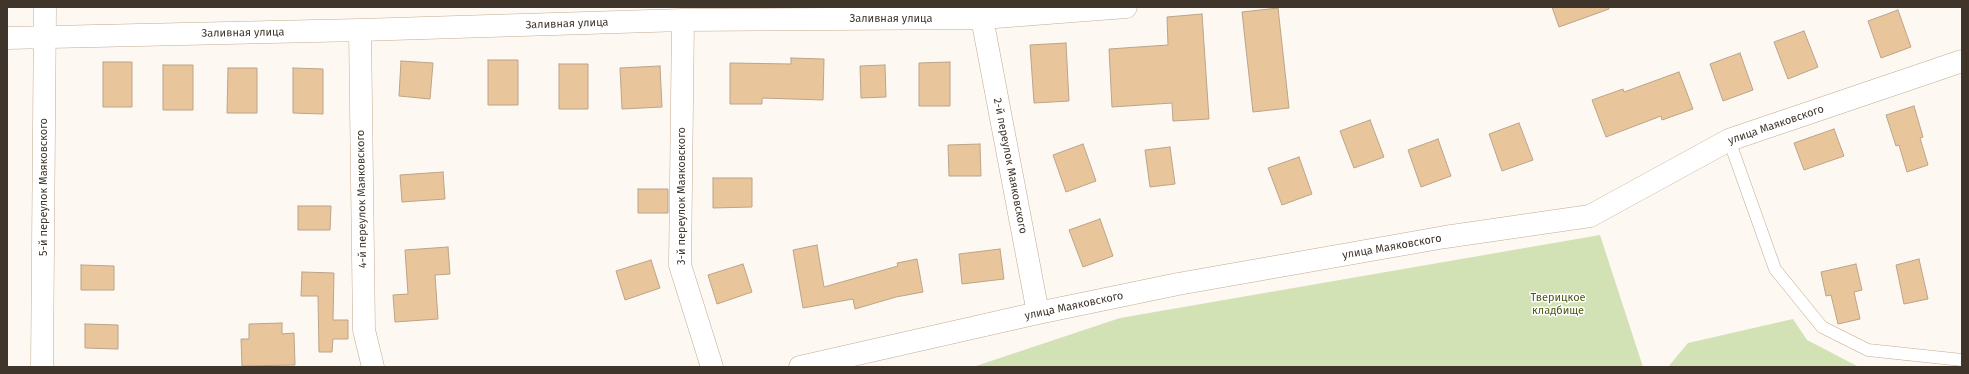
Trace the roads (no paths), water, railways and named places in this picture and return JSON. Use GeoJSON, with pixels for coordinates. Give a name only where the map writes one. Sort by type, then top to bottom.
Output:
{"type":"FeatureCollection","features":[{"type":"Feature","properties":{"kind":"street","name":"5-й переулок Маяковского"},"geometry":{"type":"LineString","coordinates":[[42,367],[45,7]]}},
{"type":"Feature","properties":{"kind":"street","name":"Заливная улица"},"geometry":{"type":"LineString","coordinates":[[7,38],[360,30],[683,20],[982,18],[1126,7]]}},
{"type":"Feature","properties":{"kind":"street","name":"2-й переулок Маяковского"},"geometry":{"type":"LineString","coordinates":[[982,18],[1038,314]]}},
{"type":"Feature","properties":{"kind":"street","name":"3-й переулок Маяковского"},"geometry":{"type":"LineString","coordinates":[[683,20],[680,265],[712,367]]}},
{"type":"Feature","properties":{"kind":"street","name":"4-й переулок Маяковского"},"geometry":{"type":"LineString","coordinates":[[360,30],[364,330],[373,367]]}},
{"type":"Feature","properties":{"kind":"street","name":"улица Маяковского"},"geometry":{"type":"LineString","coordinates":[[800,367],[1178,284],[1445,237],[1590,216],[1729,140],[1962,61]]}},
{"type":"Feature","properties":{"kind":"lane"},"geometry":{"type":"LineString","coordinates":[[1729,140],[1774,269],[1822,327],[1868,350],[1962,360]]}},
{"type":"Feature","properties":{"kind":"park label","name":"Тверицкое кладбище"},"geometry":{"type":"Point","coordinates":[1558,304]}}]}
